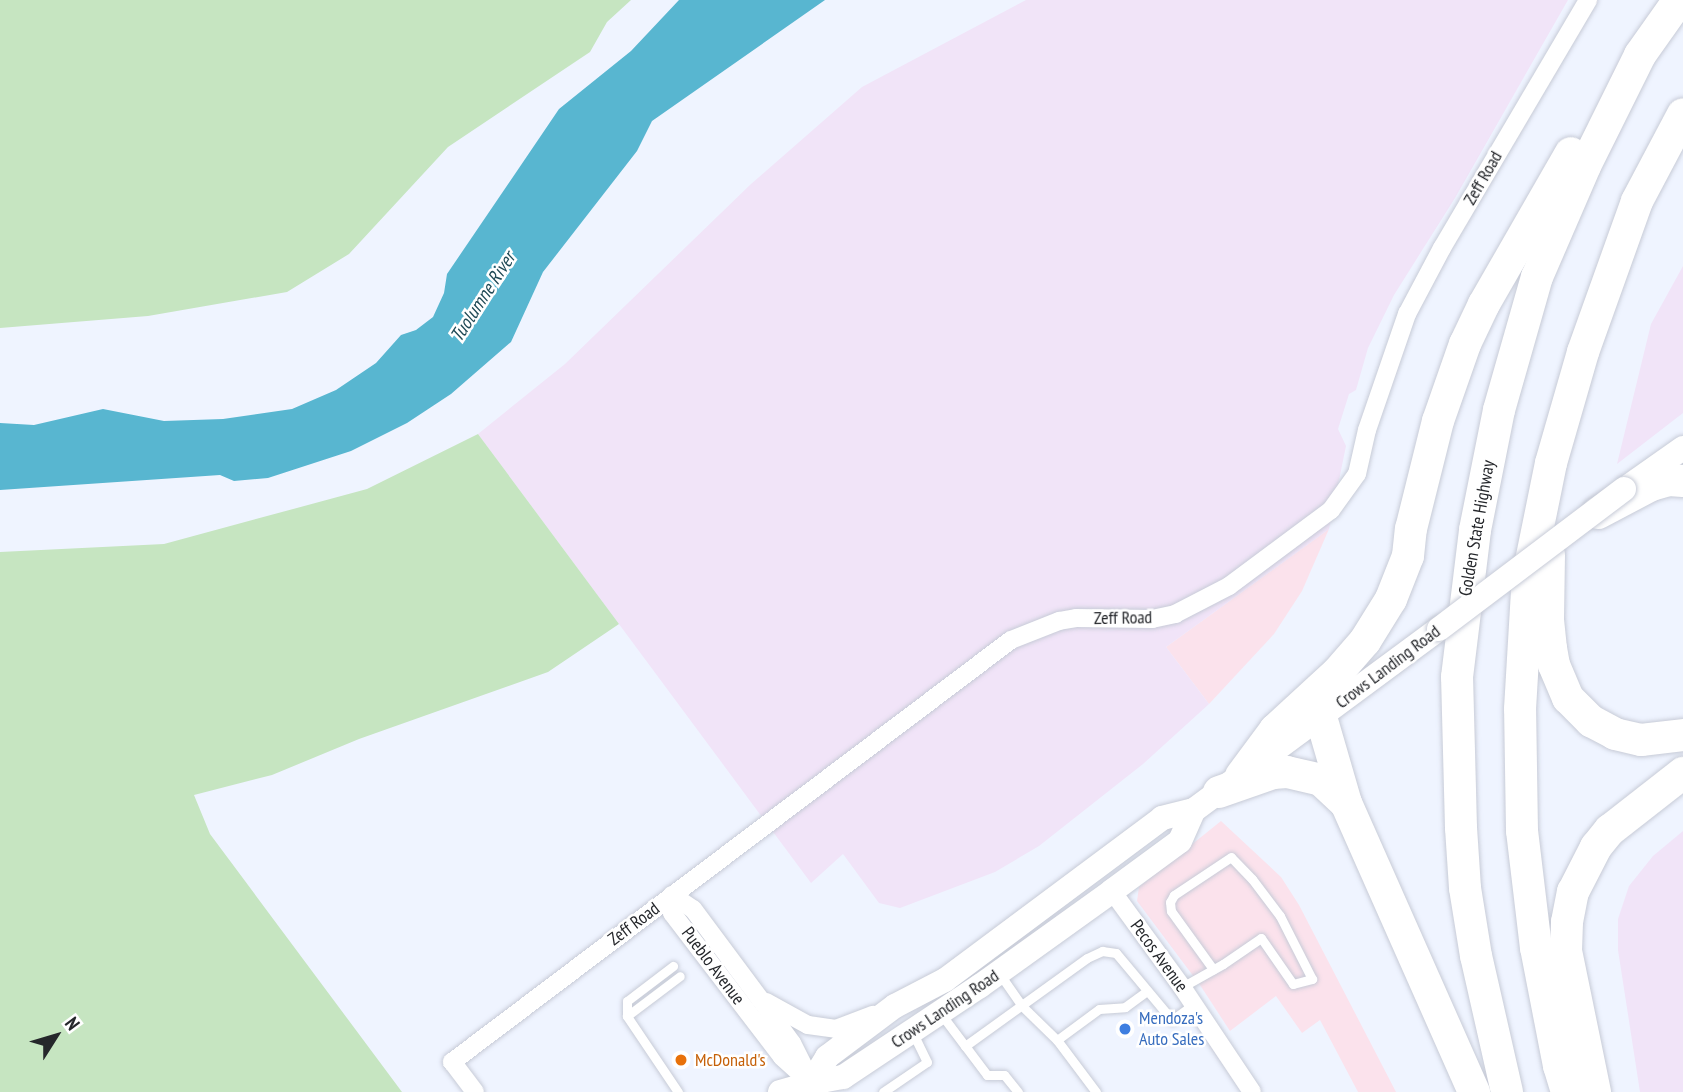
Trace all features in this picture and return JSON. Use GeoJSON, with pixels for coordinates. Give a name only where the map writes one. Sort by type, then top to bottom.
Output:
{"type":"FeatureCollection","features":[{"type":"Feature","properties":{"kind":"highway","name":"Golden State Highway"},"geometry":{"type":"LineString","coordinates":[[1507,1092],[1487,1014],[1465,888],[1457,677],[1464,603],[1487,468],[1515,346],[1537,277],[1562,216],[1640,55],[1679,0]]}},
{"type":"Feature","properties":{"kind":"highway"},"geometry":{"type":"LineString","coordinates":[[1218,793],[1275,730],[1338,672],[1365,641],[1391,599],[1408,556],[1411,529],[1438,421],[1465,344],[1484,304],[1602,100],[1640,55]]}},
{"type":"Feature","properties":{"kind":"highway"},"geometry":{"type":"LineString","coordinates":[[1567,1092],[1559,1066],[1536,948],[1527,883],[1520,770],[1522,649],[1528,576],[1551,463],[1583,352],[1637,201],[1683,114]]}},
{"type":"Feature","properties":{"kind":"highway"},"geometry":{"type":"LineString","coordinates":[[1551,463],[1548,620],[1554,666],[1559,682],[1579,711],[1603,728],[1641,740],[1683,735]]}},
{"type":"Feature","properties":{"kind":"highway"},"geometry":{"type":"LineString","coordinates":[[1581,522],[1626,494],[1669,480],[1683,481]]}},
{"type":"Feature","properties":{"kind":"highway"},"geometry":{"type":"LineString","coordinates":[[1321,717],[1346,803],[1474,1092]]}},
{"type":"Feature","properties":{"kind":"highway"},"geometry":{"type":"LineString","coordinates":[[1218,793],[1273,773],[1287,772],[1321,780],[1346,803]]}},
{"type":"Feature","properties":{"kind":"highway"},"geometry":{"type":"LineString","coordinates":[[1595,1092],[1566,951],[1567,922],[1573,892],[1596,847],[1610,830],[1683,773]]}},
{"type":"Feature","properties":{"kind":"main road"},"geometry":{"type":"LineString","coordinates":[[1626,494],[1683,448]]}},
{"type":"Feature","properties":{"kind":"main road","name":"Crows Landing Road"},"geometry":{"type":"LineString","coordinates":[[812,1089],[827,1057],[895,1006],[945,980],[1162,818],[1218,793],[1581,522]]}},
{"type":"Feature","properties":{"kind":"main road","name":"Crows Landing Road"},"geometry":{"type":"LineString","coordinates":[[780,1092],[812,1089],[843,1077],[940,1012],[1180,841],[1218,793]]}},
{"type":"Feature","properties":{"kind":"street","name":"Zeff Road"},"geometry":{"type":"LineString","coordinates":[[475,1092],[452,1062],[1011,640],[1059,621],[1076,618],[1152,619],[1175,614],[1229,586],[1331,510],[1357,474],[1370,419],[1407,314],[1442,248],[1588,0]]}},
{"type":"Feature","properties":{"kind":"street","name":"Pecos Avenue"},"geometry":{"type":"LineString","coordinates":[[1112,891],[1194,1004],[1252,1092]]}},
{"type":"Feature","properties":{"kind":"street","name":"Pueblo Avenue"},"geometry":{"type":"LineString","coordinates":[[672,895],[693,909],[792,1043],[812,1089]]}},
{"type":"Feature","properties":{"kind":"street","name":"Pueblo Avenue"},"geometry":{"type":"LineString","coordinates":[[672,895],[672,913],[782,1057],[812,1089]]}},
{"type":"Feature","properties":{"kind":"street"},"geometry":{"type":"LineString","coordinates":[[760,999],[808,1025],[836,1029],[895,1006]]}},
{"type":"Feature","properties":{"kind":"lane"},"geometry":{"type":"LineString","coordinates":[[1182,987],[1213,969],[1261,938],[1293,984],[1312,979],[1280,916],[1252,878],[1231,857],[1174,895],[1170,902],[1171,911],[1213,969]]}},
{"type":"Feature","properties":{"kind":"lane"},"geometry":{"type":"LineString","coordinates":[[965,1046],[1087,958],[1102,951],[1116,953],[1171,1020],[1194,1004]]}},
{"type":"Feature","properties":{"kind":"lane"},"geometry":{"type":"LineString","coordinates":[[673,966],[627,1001],[627,1016],[678,1092]]}},
{"type":"Feature","properties":{"kind":"lane"},"geometry":{"type":"LineString","coordinates":[[998,972],[1022,1006],[1056,1040],[1096,1092]]}},
{"type":"Feature","properties":{"kind":"lane"},"geometry":{"type":"LineString","coordinates":[[627,1016],[680,976]]}},
{"type":"Feature","properties":{"kind":"lane"},"geometry":{"type":"LineString","coordinates":[[1056,1040],[1099,1009],[1125,1007],[1146,992]]}},
{"type":"Feature","properties":{"kind":"lane"},"geometry":{"type":"LineString","coordinates":[[940,1012],[987,1075],[1004,1075],[1018,1092]]}},
{"type":"Feature","properties":{"kind":"lane"},"geometry":{"type":"LineString","coordinates":[[883,1092],[927,1062],[912,1031]]}},
{"type":"Feature","properties":{"kind":"shaded area"},"geometry":{"type":"Polygon","coordinates":[[[1026,0],[1568,0],[1455,198],[1394,295],[1368,348],[1356,390],[1349,394],[1338,429],[1346,446],[1329,529],[1166,647],[1209,704],[1143,764],[1039,846],[995,872],[900,908],[879,903],[843,854],[811,883],[478,434],[565,364],[751,184],[862,87],[1026,0]]]}},
{"type":"Feature","properties":{"kind":"shaded area"},"geometry":{"type":"Polygon","coordinates":[[[1683,266],[1683,413],[1617,464],[1651,324],[1683,266]]]}},
{"type":"Feature","properties":{"kind":"shaded area"},"geometry":{"type":"Polygon","coordinates":[[[1329,529],[1302,591],[1274,634],[1209,704],[1166,647],[1329,529]]]}},
{"type":"Feature","properties":{"kind":"shaded area"},"geometry":{"type":"Polygon","coordinates":[[[1221,821],[1281,877],[1299,905],[1396,1092],[1358,1092],[1320,1020],[1302,1033],[1276,996],[1230,1031],[1200,985],[1137,901],[1139,887],[1221,821]]]}},
{"type":"Feature","properties":{"kind":"shaded area"},"geometry":{"type":"Polygon","coordinates":[[[1683,831],[1683,1092],[1640,1092],[1618,950],[1618,919],[1629,886],[1653,856],[1683,831]]]}},
{"type":"Feature","properties":{"kind":"green space"},"geometry":{"type":"Polygon","coordinates":[[[0,0],[631,0],[607,22],[590,52],[448,147],[349,254],[287,292],[148,316],[0,328],[0,0]]]}},
{"type":"Feature","properties":{"kind":"green space"},"geometry":{"type":"Polygon","coordinates":[[[478,434],[619,624],[548,672],[359,739],[272,775],[194,795],[210,834],[402,1092],[0,1092],[0,552],[164,544],[367,489],[478,434]]]}},
{"type":"Feature","properties":{"kind":"water","name":"Tuolumne River"},"geometry":{"type":"Polygon","coordinates":[[[679,0],[825,0],[652,121],[637,151],[543,272],[511,342],[451,394],[407,423],[351,451],[268,478],[234,481],[220,475],[0,490],[0,423],[34,425],[103,409],[164,421],[223,419],[292,409],[336,390],[376,363],[401,335],[416,330],[433,317],[444,293],[447,274],[559,109],[631,51],[679,0]]]}},
{"type":"Feature","properties":{"kind":"place","name":"Mendoza's Auto Sales"},"geometry":{"type":"Point","coordinates":[1125,1029]}},
{"type":"Feature","properties":{"kind":"place","name":"McDonald's"},"geometry":{"type":"Point","coordinates":[681,1060]}}]}
